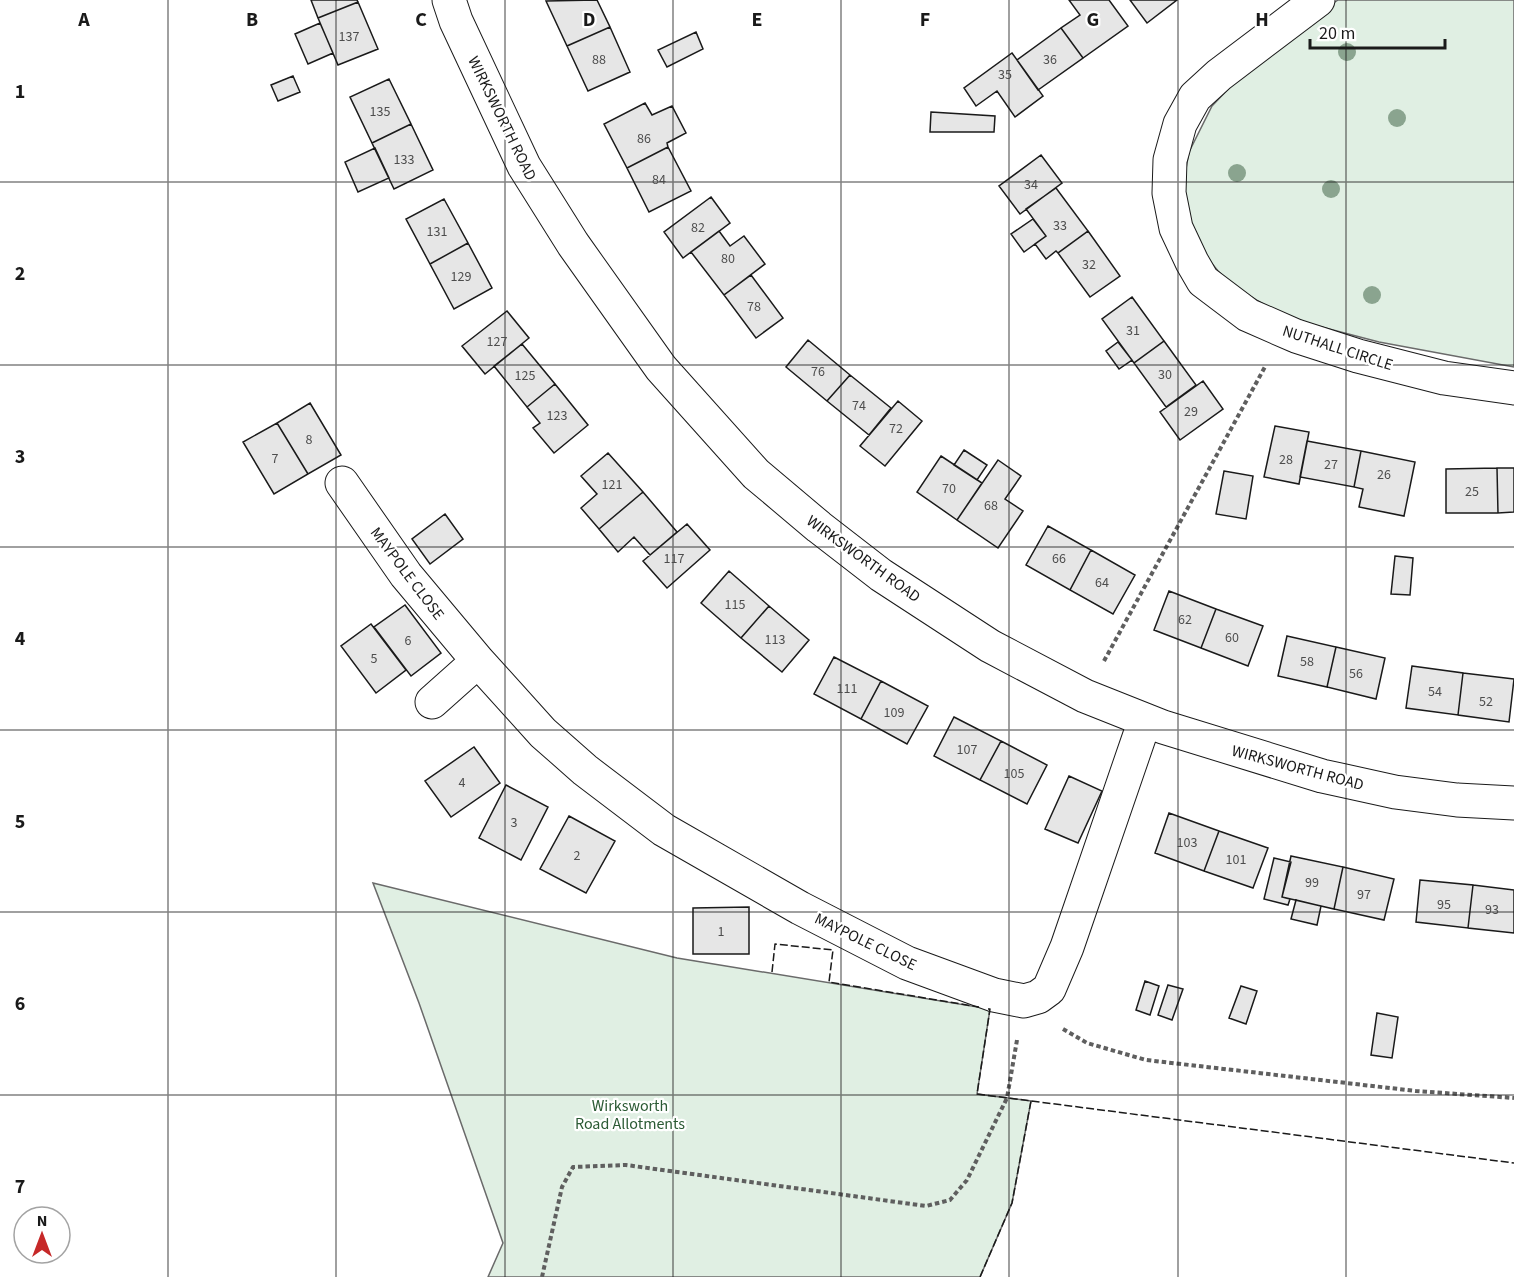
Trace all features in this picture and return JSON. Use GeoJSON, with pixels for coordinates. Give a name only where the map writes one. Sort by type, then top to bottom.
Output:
{"type":"FeatureCollection","features":[{"type":"Feature","properties":{"kind":"street","name":"WIRKSWORTH ROAD"},"geometry":{"type":"LineString","coordinates":[[449,0],[456,21],[524,165],[573,244],[661,368],[756,474],[881,575],[990,646],[1085,696],[1145,720],[1249,755],[1322,776],[1395,792],[1457,800],[1514,803]]}},
{"type":"Feature","properties":{"kind":"street","name":"NUTHALL CIRCLE"},"geometry":{"type":"LineString","coordinates":[[1318,0],[1227,68],[1195,97],[1180,124],[1170,160],[1169,193],[1176,228],[1203,281],[1248,315],[1285,331],[1358,356],[1433,375],[1514,388]]}},
{"type":"Feature","properties":{"kind":"street","name":"MAYPOLE CLOSE"},"geometry":{"type":"LineString","coordinates":[[342,483],[406,575],[478,661],[543,733],[585,770],[664,830],[800,909],[907,963],[994,995],[1024,1001]]}},
{"type":"Feature","properties":{"kind":"street"},"geometry":{"type":"LineString","coordinates":[[432,702],[478,661]]}},
{"type":"Feature","properties":{"kind":"street"},"geometry":{"type":"LineString","coordinates":[[1024,1001],[1038,997],[1049,989],[1067,947],[1145,720]]}},
{"type":"Feature","properties":{"kind":"path"},"geometry":{"type":"LineString","coordinates":[[1085,696],[1285,331]]}},
{"type":"Feature","properties":{"kind":"path"},"geometry":{"type":"LineString","coordinates":[[1024,1001],[1039,1015],[1087,1043],[1146,1060],[1416,1091],[1514,1098]]}},
{"type":"Feature","properties":{"kind":"path"},"geometry":{"type":"LineString","coordinates":[[542,1277],[562,1187],[573,1167],[626,1165],[927,1206],[950,1200],[967,1180],[1007,1098],[1024,1001]]}},
{"type":"Feature","properties":{"kind":"green space"},"geometry":{"type":"Polygon","coordinates":[[[1338,0],[1514,0],[1514,367],[1379,342],[1287,318],[1236,288],[1218,271],[1198,246],[1182,190],[1189,152],[1212,106],[1232,85],[1320,12],[1338,0]]]}},
{"type":"Feature","properties":{"kind":"green space","name":"Wirksworth Road Allotments"},"geometry":{"type":"Polygon","coordinates":[[[373,883],[677,958],[990,1009],[977,1094],[1031,1101],[1012,1203],[980,1277],[488,1277],[503,1243],[419,1003],[373,883]]]}},
{"type":"Feature","properties":{"kind":"building"},"geometry":{"type":"Polygon","coordinates":[[[311,0],[357,0],[358,2],[318,18],[311,0]]]}},
{"type":"Feature","properties":{"kind":"building"},"geometry":{"type":"Polygon","coordinates":[[[597,0],[610,27],[567,46],[546,1],[597,0]]]}},
{"type":"Feature","properties":{"kind":"building"},"geometry":{"type":"Polygon","coordinates":[[[1069,0],[1109,0],[1128,26],[1083,58],[1061,28],[1080,15],[1069,0]]]}},
{"type":"Feature","properties":{"kind":"building"},"geometry":{"type":"Polygon","coordinates":[[[1130,0],[1177,0],[1147,23],[1130,0]]]}},
{"type":"Feature","properties":{"kind":"building"},"geometry":{"type":"Polygon","coordinates":[[[358,2],[378,49],[338,65],[318,18],[358,2]]]}},
{"type":"Feature","properties":{"kind":"building"},"geometry":{"type":"Polygon","coordinates":[[[320,23],[333,53],[308,64],[295,34],[320,23]]]}},
{"type":"Feature","properties":{"kind":"building"},"geometry":{"type":"Polygon","coordinates":[[[610,27],[630,72],[588,91],[567,46],[610,27]]]}},
{"type":"Feature","properties":{"kind":"building"},"geometry":{"type":"Polygon","coordinates":[[[1061,28],[1083,58],[1038,90],[1017,60],[1061,28]]]}},
{"type":"Feature","properties":{"kind":"building"},"geometry":{"type":"Polygon","coordinates":[[[696,32],[703,49],[667,67],[658,50],[696,32]]]}},
{"type":"Feature","properties":{"kind":"building"},"geometry":{"type":"Polygon","coordinates":[[[1012,53],[1043,96],[1015,117],[997,91],[976,106],[964,88],[1012,53]]]}},
{"type":"Feature","properties":{"kind":"building"},"geometry":{"type":"Polygon","coordinates":[[[293,76],[300,92],[278,101],[271,85],[293,76]]]}},
{"type":"Feature","properties":{"kind":"building"},"geometry":{"type":"Polygon","coordinates":[[[389,79],[411,124],[372,143],[350,97],[389,79]]]}},
{"type":"Feature","properties":{"kind":"building"},"geometry":{"type":"Polygon","coordinates":[[[645,103],[652,115],[672,106],[686,133],[667,143],[668,147],[627,168],[604,124],[645,103]]]}},
{"type":"Feature","properties":{"kind":"building"},"geometry":{"type":"Polygon","coordinates":[[[931,112],[995,116],[994,132],[930,132],[931,112]]]}},
{"type":"Feature","properties":{"kind":"building"},"geometry":{"type":"Polygon","coordinates":[[[411,124],[433,170],[394,189],[372,143],[411,124]]]}},
{"type":"Feature","properties":{"kind":"building"},"geometry":{"type":"Polygon","coordinates":[[[668,147],[691,191],[649,212],[627,168],[668,147]]]}},
{"type":"Feature","properties":{"kind":"building"},"geometry":{"type":"Polygon","coordinates":[[[375,148],[389,178],[358,192],[345,162],[375,148]]]}},
{"type":"Feature","properties":{"kind":"building"},"geometry":{"type":"Polygon","coordinates":[[[1041,155],[1062,183],[1020,214],[999,186],[1041,155]]]}},
{"type":"Feature","properties":{"kind":"building"},"geometry":{"type":"Polygon","coordinates":[[[1056,188],[1088,231],[1046,259],[1035,244],[1046,236],[1026,209],[1056,188]]]}},
{"type":"Feature","properties":{"kind":"building"},"geometry":{"type":"Polygon","coordinates":[[[711,197],[730,223],[683,258],[664,232],[711,197]]]}},
{"type":"Feature","properties":{"kind":"building"},"geometry":{"type":"Polygon","coordinates":[[[444,199],[468,243],[430,264],[406,219],[444,199]]]}},
{"type":"Feature","properties":{"kind":"building"},"geometry":{"type":"Polygon","coordinates":[[[1033,219],[1046,236],[1024,252],[1011,234],[1033,219]]]}},
{"type":"Feature","properties":{"kind":"building"},"geometry":{"type":"Polygon","coordinates":[[[719,231],[730,246],[744,236],[765,264],[724,295],[691,252],[719,231]]]}},
{"type":"Feature","properties":{"kind":"building"},"geometry":{"type":"Polygon","coordinates":[[[1088,231],[1120,276],[1090,297],[1058,253],[1088,231]]]}},
{"type":"Feature","properties":{"kind":"building"},"geometry":{"type":"Polygon","coordinates":[[[468,243],[492,288],[454,309],[430,264],[468,243]]]}},
{"type":"Feature","properties":{"kind":"building"},"geometry":{"type":"Polygon","coordinates":[[[751,275],[783,318],[756,338],[724,295],[751,275]]]}},
{"type":"Feature","properties":{"kind":"building"},"geometry":{"type":"Polygon","coordinates":[[[1132,297],[1164,341],[1134,363],[1102,319],[1132,297]]]}},
{"type":"Feature","properties":{"kind":"building"},"geometry":{"type":"Polygon","coordinates":[[[507,311],[529,338],[485,374],[462,346],[507,311]]]}},
{"type":"Feature","properties":{"kind":"building"},"geometry":{"type":"Polygon","coordinates":[[[808,340],[850,375],[827,401],[786,367],[808,340]]]}},
{"type":"Feature","properties":{"kind":"building"},"geometry":{"type":"Polygon","coordinates":[[[1164,341],[1196,385],[1166,407],[1134,363],[1164,341]]]}},
{"type":"Feature","properties":{"kind":"building"},"geometry":{"type":"Polygon","coordinates":[[[1118,342],[1132,360],[1119,369],[1106,351],[1118,342]]]}},
{"type":"Feature","properties":{"kind":"building"},"geometry":{"type":"Polygon","coordinates":[[[522,344],[555,384],[527,407],[494,366],[522,344]]]}},
{"type":"Feature","properties":{"kind":"building"},"geometry":{"type":"Polygon","coordinates":[[[850,375],[891,408],[869,435],[827,401],[850,375]]]}},
{"type":"Feature","properties":{"kind":"building"},"geometry":{"type":"Polygon","coordinates":[[[1203,381],[1223,409],[1180,440],[1160,412],[1203,381]]]}},
{"type":"Feature","properties":{"kind":"building"},"geometry":{"type":"Polygon","coordinates":[[[555,384],[588,425],[554,453],[533,428],[540,423],[527,407],[555,384]]]}},
{"type":"Feature","properties":{"kind":"building"},"geometry":{"type":"Polygon","coordinates":[[[898,401],[922,421],[885,466],[860,446],[898,401]]]}},
{"type":"Feature","properties":{"kind":"building"},"geometry":{"type":"Polygon","coordinates":[[[310,403],[341,455],[308,474],[277,423],[310,403]]]}},
{"type":"Feature","properties":{"kind":"building"},"geometry":{"type":"Polygon","coordinates":[[[277,423],[308,474],[274,494],[243,442],[277,423]]]}},
{"type":"Feature","properties":{"kind":"building"},"geometry":{"type":"Polygon","coordinates":[[[1275,426],[1309,432],[1299,484],[1264,477],[1275,426]]]}},
{"type":"Feature","properties":{"kind":"building"},"geometry":{"type":"Polygon","coordinates":[[[1307,441],[1361,451],[1354,487],[1300,477],[1307,441]]]}},
{"type":"Feature","properties":{"kind":"building"},"geometry":{"type":"Polygon","coordinates":[[[964,450],[987,465],[977,480],[954,465],[964,450]]]}},
{"type":"Feature","properties":{"kind":"building"},"geometry":{"type":"Polygon","coordinates":[[[1361,451],[1415,462],[1404,516],[1359,507],[1363,489],[1354,487],[1361,451]]]}},
{"type":"Feature","properties":{"kind":"building"},"geometry":{"type":"Polygon","coordinates":[[[608,453],[643,492],[599,529],[581,508],[597,494],[581,476],[608,453]]]}},
{"type":"Feature","properties":{"kind":"building"},"geometry":{"type":"Polygon","coordinates":[[[941,456],[982,483],[957,520],[917,492],[941,456]]]}},
{"type":"Feature","properties":{"kind":"building"},"geometry":{"type":"Polygon","coordinates":[[[998,460],[1021,476],[1005,499],[1023,511],[998,548],[957,520],[998,460]]]}},
{"type":"Feature","properties":{"kind":"building"},"geometry":{"type":"Polygon","coordinates":[[[1497,468],[1514,468],[1514,512],[1498,513],[1497,468]]]}},
{"type":"Feature","properties":{"kind":"building"},"geometry":{"type":"Polygon","coordinates":[[[1497,468],[1498,513],[1446,513],[1446,469],[1497,468]]]}},
{"type":"Feature","properties":{"kind":"building"},"geometry":{"type":"Polygon","coordinates":[[[1224,471],[1253,476],[1246,519],[1216,514],[1224,471]]]}},
{"type":"Feature","properties":{"kind":"building"},"geometry":{"type":"Polygon","coordinates":[[[643,492],[677,532],[650,555],[634,537],[618,552],[599,529],[643,492]]]}},
{"type":"Feature","properties":{"kind":"building"},"geometry":{"type":"Polygon","coordinates":[[[445,514],[463,539],[430,564],[412,539],[445,514]]]}},
{"type":"Feature","properties":{"kind":"building"},"geometry":{"type":"Polygon","coordinates":[[[687,524],[710,550],[667,588],[643,561],[687,524]]]}},
{"type":"Feature","properties":{"kind":"building"},"geometry":{"type":"Polygon","coordinates":[[[1048,526],[1091,550],[1070,590],[1026,565],[1048,526]]]}},
{"type":"Feature","properties":{"kind":"building"},"geometry":{"type":"Polygon","coordinates":[[[1091,550],[1135,575],[1113,614],[1070,590],[1091,550]]]}},
{"type":"Feature","properties":{"kind":"building"},"geometry":{"type":"Polygon","coordinates":[[[1395,556],[1413,558],[1410,595],[1391,594],[1395,556]]]}},
{"type":"Feature","properties":{"kind":"building"},"geometry":{"type":"Polygon","coordinates":[[[729,571],[769,606],[741,638],[701,603],[729,571]]]}},
{"type":"Feature","properties":{"kind":"building"},"geometry":{"type":"Polygon","coordinates":[[[1169,591],[1216,609],[1201,648],[1154,630],[1169,591]]]}},
{"type":"Feature","properties":{"kind":"building"},"geometry":{"type":"Polygon","coordinates":[[[405,605],[441,653],[411,676],[374,627],[405,605]]]}},
{"type":"Feature","properties":{"kind":"building"},"geometry":{"type":"Polygon","coordinates":[[[769,606],[809,640],[782,672],[741,638],[769,606]]]}},
{"type":"Feature","properties":{"kind":"building"},"geometry":{"type":"Polygon","coordinates":[[[1216,609],[1263,626],[1248,666],[1201,648],[1216,609]]]}},
{"type":"Feature","properties":{"kind":"building"},"geometry":{"type":"Polygon","coordinates":[[[371,624],[406,670],[376,693],[341,646],[371,624]]]}},
{"type":"Feature","properties":{"kind":"building"},"geometry":{"type":"Polygon","coordinates":[[[1287,636],[1336,647],[1327,687],[1278,676],[1287,636]]]}},
{"type":"Feature","properties":{"kind":"building"},"geometry":{"type":"Polygon","coordinates":[[[1336,647],[1385,658],[1376,699],[1327,687],[1336,647]]]}},
{"type":"Feature","properties":{"kind":"building"},"geometry":{"type":"Polygon","coordinates":[[[834,657],[881,681],[861,719],[814,694],[834,657]]]}},
{"type":"Feature","properties":{"kind":"building"},"geometry":{"type":"Polygon","coordinates":[[[1412,666],[1463,673],[1458,715],[1406,708],[1412,666]]]}},
{"type":"Feature","properties":{"kind":"building"},"geometry":{"type":"Polygon","coordinates":[[[1463,673],[1514,679],[1509,722],[1458,715],[1463,673]]]}},
{"type":"Feature","properties":{"kind":"building"},"geometry":{"type":"Polygon","coordinates":[[[881,681],[928,706],[907,744],[861,719],[881,681]]]}},
{"type":"Feature","properties":{"kind":"building"},"geometry":{"type":"Polygon","coordinates":[[[954,717],[1001,741],[980,780],[934,756],[954,717]]]}},
{"type":"Feature","properties":{"kind":"building"},"geometry":{"type":"Polygon","coordinates":[[[1001,741],[1047,765],[1027,804],[980,780],[1001,741]]]}},
{"type":"Feature","properties":{"kind":"building"},"geometry":{"type":"Polygon","coordinates":[[[474,747],[500,783],[451,817],[425,781],[474,747]]]}},
{"type":"Feature","properties":{"kind":"building"},"geometry":{"type":"Polygon","coordinates":[[[1069,776],[1102,791],[1078,843],[1045,829],[1069,776]]]}},
{"type":"Feature","properties":{"kind":"building"},"geometry":{"type":"Polygon","coordinates":[[[506,785],[548,807],[521,860],[479,838],[506,785]]]}},
{"type":"Feature","properties":{"kind":"building"},"geometry":{"type":"Polygon","coordinates":[[[1169,813],[1219,831],[1204,871],[1155,853],[1169,813]]]}},
{"type":"Feature","properties":{"kind":"building"},"geometry":{"type":"Polygon","coordinates":[[[569,816],[615,841],[586,893],[540,869],[569,816]]]}},
{"type":"Feature","properties":{"kind":"building"},"geometry":{"type":"Polygon","coordinates":[[[1219,831],[1268,848],[1253,888],[1204,871],[1219,831]]]}},
{"type":"Feature","properties":{"kind":"building"},"geometry":{"type":"Polygon","coordinates":[[[1291,856],[1343,867],[1334,909],[1282,897],[1291,856]]]}},
{"type":"Feature","properties":{"kind":"building"},"geometry":{"type":"Polygon","coordinates":[[[1274,858],[1291,862],[1282,897],[1290,899],[1288,905],[1264,899],[1274,858]]]}},
{"type":"Feature","properties":{"kind":"building"},"geometry":{"type":"Polygon","coordinates":[[[1343,867],[1394,879],[1384,920],[1334,909],[1343,867]]]}},
{"type":"Feature","properties":{"kind":"building"},"geometry":{"type":"Polygon","coordinates":[[[1420,880],[1473,885],[1468,928],[1416,922],[1420,880]]]}},
{"type":"Feature","properties":{"kind":"building"},"geometry":{"type":"Polygon","coordinates":[[[1473,885],[1514,890],[1514,933],[1468,928],[1473,885]]]}},
{"type":"Feature","properties":{"kind":"building"},"geometry":{"type":"Polygon","coordinates":[[[1296,900],[1321,906],[1317,925],[1291,919],[1296,900]]]}},
{"type":"Feature","properties":{"kind":"building"},"geometry":{"type":"Polygon","coordinates":[[[749,907],[749,954],[693,954],[693,908],[749,907]]]}},
{"type":"Feature","properties":{"kind":"building"},"geometry":{"type":"Polygon","coordinates":[[[1145,981],[1159,986],[1150,1015],[1136,1010],[1145,981]]]}},
{"type":"Feature","properties":{"kind":"building"},"geometry":{"type":"Polygon","coordinates":[[[1168,985],[1183,989],[1172,1020],[1158,1015],[1168,985]]]}},
{"type":"Feature","properties":{"kind":"building"},"geometry":{"type":"Polygon","coordinates":[[[1241,986],[1257,991],[1246,1024],[1229,1018],[1241,986]]]}},
{"type":"Feature","properties":{"kind":"building"},"geometry":{"type":"Polygon","coordinates":[[[1377,1013],[1398,1017],[1392,1058],[1371,1055],[1377,1013]]]}},
{"type":"Feature","properties":{"kind":"fence"},"geometry":{"type":"LineString","coordinates":[[772,972],[775,944],[833,950],[829,982],[979,1007]]}},
{"type":"Feature","properties":{"kind":"fence"},"geometry":{"type":"LineString","coordinates":[[988,1009],[990,1009],[977,1094],[1514,1163]]}},
{"type":"Feature","properties":{"kind":"fence"},"geometry":{"type":"LineString","coordinates":[[980,1277],[1012,1203],[1031,1101]]}}]}
